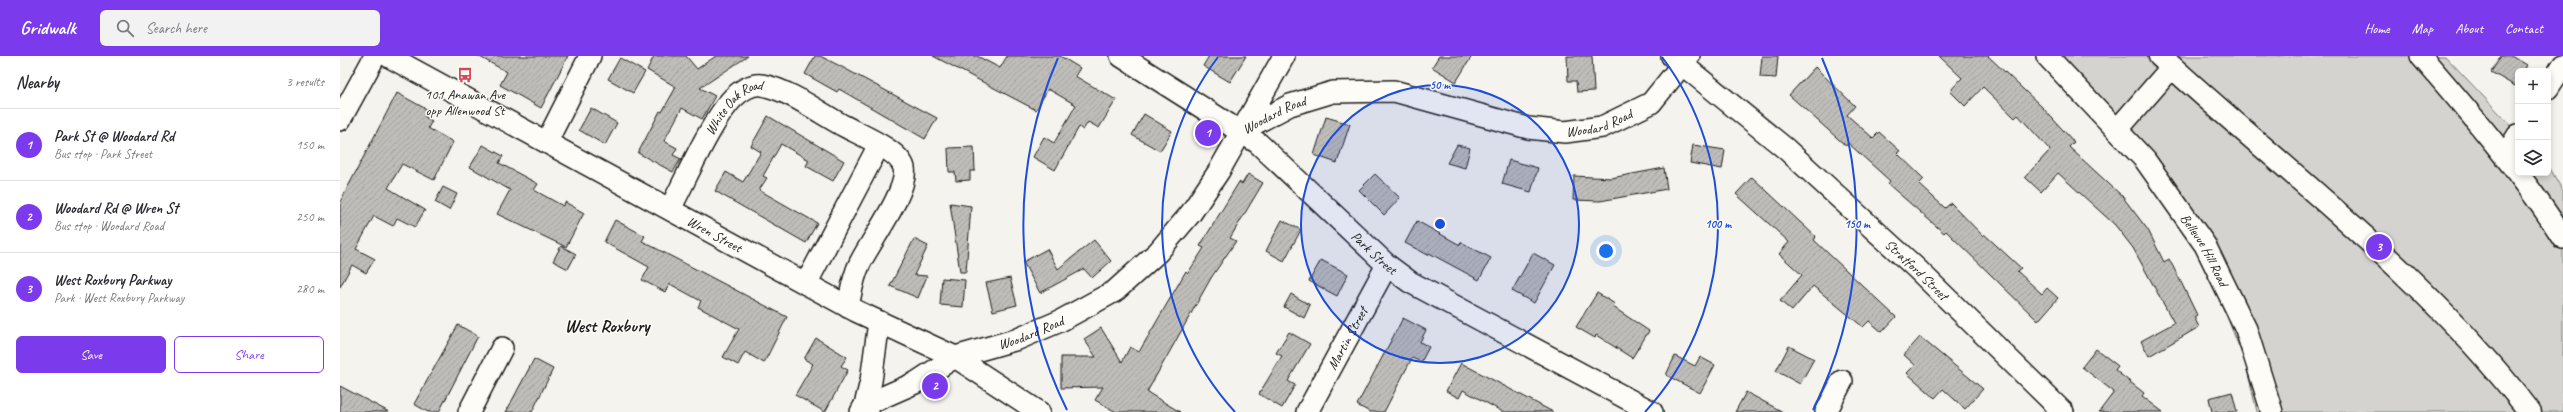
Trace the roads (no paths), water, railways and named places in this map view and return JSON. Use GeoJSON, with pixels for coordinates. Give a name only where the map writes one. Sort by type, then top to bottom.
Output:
{"type":"FeatureCollection","features":[{"type":"Feature","properties":{"kind":"main road"},"geometry":{"type":"LineString","coordinates":[[2166,62],[2391,259],[2454,322],[2530,412]]}},
{"type":"Feature","properties":{"kind":"street"},"geometry":{"type":"LineString","coordinates":[[340,120],[375,56]]}},
{"type":"Feature","properties":{"kind":"street","name":"Wren Street"},"geometry":{"type":"LineString","coordinates":[[388,56],[547,141],[848,307],[955,357],[1039,412]]}},
{"type":"Feature","properties":{"kind":"street"},"geometry":{"type":"LineString","coordinates":[[547,141],[590,56]]}},
{"type":"Feature","properties":{"kind":"street","name":"Park Street"},"geometry":{"type":"LineString","coordinates":[[1121,56],[1242,131],[1277,159],[1387,265],[1410,282],[1652,412]]}},
{"type":"Feature","properties":{"kind":"street"},"geometry":{"type":"LineString","coordinates":[[1242,131],[1284,56]]}},
{"type":"Feature","properties":{"kind":"street","name":"Bellevue Hill Road"},"geometry":{"type":"LineString","coordinates":[[2047,56],[2145,160],[2204,245],[2246,329],[2272,412]]}},
{"type":"Feature","properties":{"kind":"street"},"geometry":{"type":"LineString","coordinates":[[2421,56],[2544,207],[2563,238]]}},
{"type":"Feature","properties":{"kind":"street","name":"Woodard Road"},"geometry":{"type":"LineString","coordinates":[[865,410],[915,383],[955,357],[1018,339],[1060,321],[1114,291],[1158,252],[1191,213],[1219,171],[1242,131],[1290,105],[1333,92],[1394,91],[1528,128],[1565,132],[1602,127],[1651,103],[1682,59]]}},
{"type":"Feature","properties":{"kind":"street","name":"Stratford Street"},"geometry":{"type":"LineString","coordinates":[[1682,59],[1786,149],[1916,268],[2063,412]]}},
{"type":"Feature","properties":{"kind":"street"},"geometry":{"type":"LineString","coordinates":[[2117,130],[2166,62]]}},
{"type":"Feature","properties":{"kind":"street"},"geometry":{"type":"LineString","coordinates":[[2551,83],[2563,65]]}},
{"type":"Feature","properties":{"kind":"street","name":"White Oak Road"},"geometry":{"type":"LineString","coordinates":[[670,209],[714,127],[732,99],[745,88],[761,85],[798,100],[900,158],[904,168],[904,180],[896,200],[860,263],[848,307]]}},
{"type":"Feature","properties":{"kind":"street"},"geometry":{"type":"LineString","coordinates":[[2504,156],[2515,140]]}},
{"type":"Feature","properties":{"kind":"street"},"geometry":{"type":"LineString","coordinates":[[806,284],[879,145]]}},
{"type":"Feature","properties":{"kind":"street","name":"Martin Street"},"geometry":{"type":"LineString","coordinates":[[1307,412],[1387,265]]}},
{"type":"Feature","properties":{"kind":"street"},"geometry":{"type":"LineString","coordinates":[[865,410],[871,381],[879,322]]}},
{"type":"Feature","properties":{"kind":"street"},"geometry":{"type":"LineString","coordinates":[[469,412],[502,348]]}},
{"type":"Feature","properties":{"kind":"street"},"geometry":{"type":"LineString","coordinates":[[1826,412],[1842,381]]}},
{"type":"Feature","properties":{"kind":"place","name":"101 Anawan Ave opp Allenwood St"},"geometry":{"type":"Point","coordinates":[465,75]}},
{"type":"Feature","properties":{"kind":"place","name":"Park St @ Woodard Rd"},"geometry":{"type":"Point","coordinates":[1208,133]}},
{"type":"Feature","properties":{"kind":"place","name":"West Roxbury Parkway"},"geometry":{"type":"Point","coordinates":[2379,247]}},
{"type":"Feature","properties":{"kind":"place","name":"Woodard Rd @ Wren St"},"geometry":{"type":"Point","coordinates":[935,386]}},
{"type":"Feature","properties":{"kind":"district","name":"West Roxbury"},"geometry":{"type":"Point","coordinates":[607,326]}}]}
